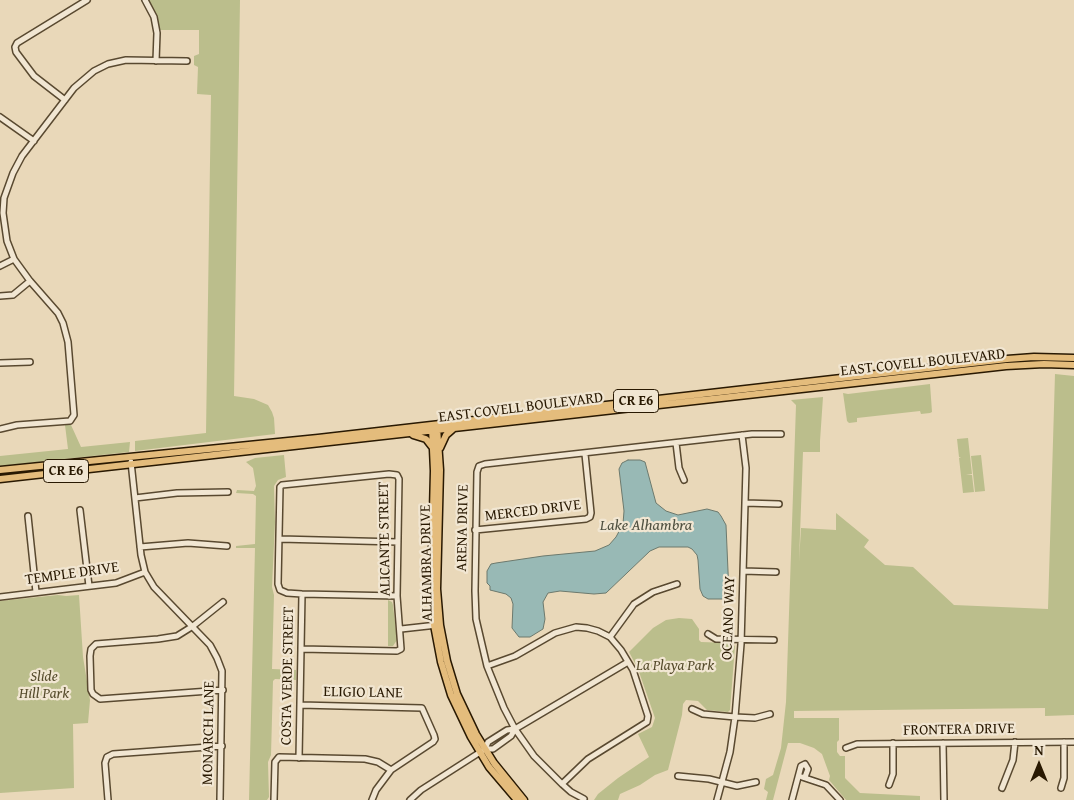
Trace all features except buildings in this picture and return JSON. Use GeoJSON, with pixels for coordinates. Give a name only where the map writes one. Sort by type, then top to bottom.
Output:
{"type":"FeatureCollection","features":[{"type":"Feature","properties":{"kind":"main road","name":"EAST COVELL BOULEVARD"},"geometry":{"type":"LineString","coordinates":[[0,470],[435,427],[1034,356],[1074,358]]}},
{"type":"Feature","properties":{"kind":"main road","name":"EAST COVELL BOULEVARD"},"geometry":{"type":"LineString","coordinates":[[0,479],[407,434],[435,427],[455,428],[1006,366],[1074,365]]}},
{"type":"Feature","properties":{"kind":"main road","name":"ALHAMBRA DRIVE"},"geometry":{"type":"LineString","coordinates":[[435,427],[436,449],[431,589],[441,662],[451,696],[464,724],[516,800]]}},
{"type":"Feature","properties":{"kind":"main road"},"geometry":{"type":"LineString","coordinates":[[407,434],[426,439],[436,449],[446,435],[455,428]]}},
{"type":"Feature","properties":{"kind":"main road","name":"ALHAMBRA DRIVE"},"geometry":{"type":"LineString","coordinates":[[482,751],[524,800]]}},
{"type":"Feature","properties":{"kind":"street"},"geometry":{"type":"LineString","coordinates":[[65,100],[34,76],[16,52],[15,47],[16,43],[87,0]]}},
{"type":"Feature","properties":{"kind":"street"},"geometry":{"type":"LineString","coordinates":[[145,0],[154,17],[156,60]]}},
{"type":"Feature","properties":{"kind":"street"},"geometry":{"type":"LineString","coordinates":[[0,429],[70,422],[74,415],[66,332],[58,313],[14,259],[7,241],[4,229],[4,198],[13,173],[22,156],[65,100],[80,82],[101,67],[126,60],[186,60]]}},
{"type":"Feature","properties":{"kind":"street"},"geometry":{"type":"LineString","coordinates":[[0,117],[34,141]]}},
{"type":"Feature","properties":{"kind":"street"},"geometry":{"type":"LineString","coordinates":[[0,266],[14,259]]}},
{"type":"Feature","properties":{"kind":"street"},"geometry":{"type":"LineString","coordinates":[[0,296],[13,295],[30,281]]}},
{"type":"Feature","properties":{"kind":"street"},"geometry":{"type":"LineString","coordinates":[[0,364],[30,362]]}},
{"type":"Feature","properties":{"kind":"street","name":"ARENA DRIVE"},"geometry":{"type":"LineString","coordinates":[[584,798],[571,792],[534,756],[515,729],[487,666],[476,619],[475,591],[477,472],[480,466],[742,435],[781,434]]}},
{"type":"Feature","properties":{"kind":"street","name":"OCEANO WAY"},"geometry":{"type":"LineString","coordinates":[[718,800],[730,752],[735,717],[741,640],[746,468],[742,435]]}},
{"type":"Feature","properties":{"kind":"street"},"geometry":{"type":"LineString","coordinates":[[676,443],[679,468],[684,480]]}},
{"type":"Feature","properties":{"kind":"street","name":"MERCED DRIVE"},"geometry":{"type":"LineString","coordinates":[[476,530],[586,519],[590,517],[585,454]]}},
{"type":"Feature","properties":{"kind":"street","name":"MONARCH LANE"},"geometry":{"type":"LineString","coordinates":[[130,456],[140,547],[145,572],[154,587],[210,645],[222,671],[220,800]]}},
{"type":"Feature","properties":{"kind":"street","name":"ALICANTE STREET"},"geometry":{"type":"LineString","coordinates":[[280,539],[280,487],[285,483],[394,474],[400,479],[397,596],[402,648],[397,651],[301,649]]}},
{"type":"Feature","properties":{"kind":"street"},"geometry":{"type":"LineString","coordinates":[[135,498],[177,493],[228,492]]}},
{"type":"Feature","properties":{"kind":"street"},"geometry":{"type":"LineString","coordinates":[[745,503],[779,504]]}},
{"type":"Feature","properties":{"kind":"street"},"geometry":{"type":"LineString","coordinates":[[80,510],[89,586]]}},
{"type":"Feature","properties":{"kind":"street"},"geometry":{"type":"LineString","coordinates":[[28,516],[36,592]]}},
{"type":"Feature","properties":{"kind":"street"},"geometry":{"type":"LineString","coordinates":[[397,596],[287,593],[280,590],[278,584],[280,539],[398,542]]}},
{"type":"Feature","properties":{"kind":"street"},"geometry":{"type":"LineString","coordinates":[[140,547],[188,543],[227,546]]}},
{"type":"Feature","properties":{"kind":"street"},"geometry":{"type":"LineString","coordinates":[[743,571],[776,572]]}},
{"type":"Feature","properties":{"kind":"street","name":"TEMPLE DRIVE"},"geometry":{"type":"LineString","coordinates":[[0,597],[125,580],[145,572]]}},
{"type":"Feature","properties":{"kind":"street"},"geometry":{"type":"LineString","coordinates":[[610,637],[634,604],[653,592],[677,584]]}},
{"type":"Feature","properties":{"kind":"street","name":"COSTA VERDE STREET"},"geometry":{"type":"LineString","coordinates":[[299,758],[302,594]]}},
{"type":"Feature","properties":{"kind":"street"},"geometry":{"type":"LineString","coordinates":[[223,602],[177,636],[96,644],[93,646],[90,656],[91,690],[96,697],[105,699],[223,690]]}},
{"type":"Feature","properties":{"kind":"street"},"geometry":{"type":"LineString","coordinates":[[401,628],[437,625]]}},
{"type":"Feature","properties":{"kind":"street"},"geometry":{"type":"LineString","coordinates":[[487,666],[514,656],[555,633],[566,629],[587,628],[598,631],[610,637],[621,650],[633,670],[648,716],[647,722],[588,759],[562,784]]}},
{"type":"Feature","properties":{"kind":"street"},"geometry":{"type":"LineString","coordinates":[[708,634],[716,638],[774,640]]}},
{"type":"Feature","properties":{"kind":"street"},"geometry":{"type":"LineString","coordinates":[[410,800],[421,790],[482,751],[488,742],[507,730],[515,729],[628,662]]}},
{"type":"Feature","properties":{"kind":"street","name":"ELIGIO LANE"},"geometry":{"type":"LineString","coordinates":[[300,705],[422,708],[435,739],[390,770],[376,790],[372,800]]}},
{"type":"Feature","properties":{"kind":"street"},"geometry":{"type":"LineString","coordinates":[[692,709],[703,714],[735,717],[755,718],[770,714]]}},
{"type":"Feature","properties":{"kind":"street"},"geometry":{"type":"LineString","coordinates":[[1002,788],[1013,760],[1015,742]]}},
{"type":"Feature","properties":{"kind":"street"},"geometry":{"type":"LineString","coordinates":[[1061,788],[1064,778],[1064,742]]}},
{"type":"Feature","properties":{"kind":"street","name":"FRONTERA DRIVE"},"geometry":{"type":"LineString","coordinates":[[846,748],[857,744],[892,743],[1074,742]]}},
{"type":"Feature","properties":{"kind":"street"},"geometry":{"type":"LineString","coordinates":[[889,785],[893,774],[892,743]]}},
{"type":"Feature","properties":{"kind":"street"},"geometry":{"type":"LineString","coordinates":[[943,743],[944,800]]}},
{"type":"Feature","properties":{"kind":"street"},"geometry":{"type":"LineString","coordinates":[[108,800],[105,763],[107,757],[113,754],[222,746]]}},
{"type":"Feature","properties":{"kind":"street"},"geometry":{"type":"LineString","coordinates":[[274,800],[276,758],[365,759],[378,762],[390,770]]}},
{"type":"Feature","properties":{"kind":"street"},"geometry":{"type":"LineString","coordinates":[[678,776],[701,778],[738,786],[756,782]]}},
{"type":"Feature","properties":{"kind":"street"},"geometry":{"type":"LineString","coordinates":[[792,800],[802,777],[826,785],[840,800]]}},
{"type":"Feature","properties":{"kind":"green space"},"geometry":{"type":"Polygon","coordinates":[[[147,0],[240,0],[234,396],[254,399],[268,405],[274,418],[275,434],[135,451],[135,441],[206,433],[211,95],[197,94],[198,67],[194,65],[194,56],[199,54],[199,30],[159,30],[156,17],[147,0]]]}},
{"type":"Feature","properties":{"kind":"green space"},"geometry":{"type":"Polygon","coordinates":[[[1055,374],[1074,376],[1074,715],[1045,716],[1045,708],[794,711],[794,718],[839,718],[837,752],[840,756],[845,756],[845,778],[860,793],[920,796],[920,800],[846,800],[829,780],[830,776],[822,754],[814,748],[800,743],[788,743],[773,800],[766,800],[768,792],[764,789],[766,779],[773,775],[781,748],[786,702],[796,405],[791,400],[823,397],[820,452],[803,452],[799,562],[801,528],[836,530],[836,513],[869,540],[864,547],[885,565],[913,567],[954,605],[1048,609],[1055,374]]]}},
{"type":"Feature","properties":{"kind":"green space"},"geometry":{"type":"Polygon","coordinates":[[[930,384],[932,412],[930,413],[921,414],[920,411],[857,418],[857,422],[849,423],[847,421],[843,393],[848,394],[930,384]]]}},
{"type":"Feature","properties":{"kind":"green space"},"geometry":{"type":"Polygon","coordinates":[[[65,425],[71,425],[81,447],[130,442],[129,452],[0,466],[0,456],[68,449],[65,425]]]}},
{"type":"Feature","properties":{"kind":"green space"},"geometry":{"type":"Polygon","coordinates":[[[968,438],[972,474],[966,475],[972,475],[974,492],[963,493],[959,458],[961,457],[959,457],[957,439],[968,438]]]}},
{"type":"Feature","properties":{"kind":"green space"},"geometry":{"type":"Polygon","coordinates":[[[284,455],[286,477],[278,480],[274,486],[272,669],[296,670],[296,680],[275,679],[273,681],[271,755],[268,762],[269,797],[267,800],[249,800],[255,548],[236,548],[236,546],[255,544],[256,496],[253,494],[236,493],[237,490],[254,491],[256,486],[253,468],[246,462],[255,458],[284,455]]]}},
{"type":"Feature","properties":{"kind":"green space"},"geometry":{"type":"Polygon","coordinates":[[[981,455],[985,491],[975,492],[971,456],[981,455]]]}},
{"type":"Feature","properties":{"kind":"green space","name":"Slide Hill Park"},"geometry":{"type":"Polygon","coordinates":[[[58,595],[79,595],[83,657],[90,700],[88,723],[73,724],[74,788],[0,793],[0,601],[58,595]]]}},
{"type":"Feature","properties":{"kind":"green space"},"geometry":{"type":"Polygon","coordinates":[[[388,600],[393,605],[397,640],[393,646],[388,646],[388,600]]]}},
{"type":"Feature","properties":{"kind":"green space","name":"La Playa Park"},"geometry":{"type":"Polygon","coordinates":[[[692,619],[699,629],[699,640],[701,642],[730,643],[735,646],[730,710],[728,712],[707,710],[698,701],[686,700],[683,704],[668,770],[620,794],[618,800],[594,800],[598,794],[618,778],[649,757],[638,734],[652,727],[655,718],[638,669],[629,652],[653,628],[666,620],[692,619]]]}},
{"type":"Feature","properties":{"kind":"water","name":"Lake Alhambra"},"geometry":{"type":"Polygon","coordinates":[[[628,460],[645,462],[656,503],[666,511],[678,515],[707,509],[718,512],[726,525],[729,594],[724,599],[708,599],[703,596],[700,589],[697,555],[692,549],[688,547],[659,547],[650,551],[606,593],[594,594],[560,591],[548,593],[543,602],[545,619],[543,629],[530,637],[519,637],[512,628],[513,604],[511,598],[506,594],[490,590],[490,586],[487,583],[487,571],[491,564],[595,551],[609,545],[623,524],[624,511],[619,469],[622,463],[628,460]]]}}]}
